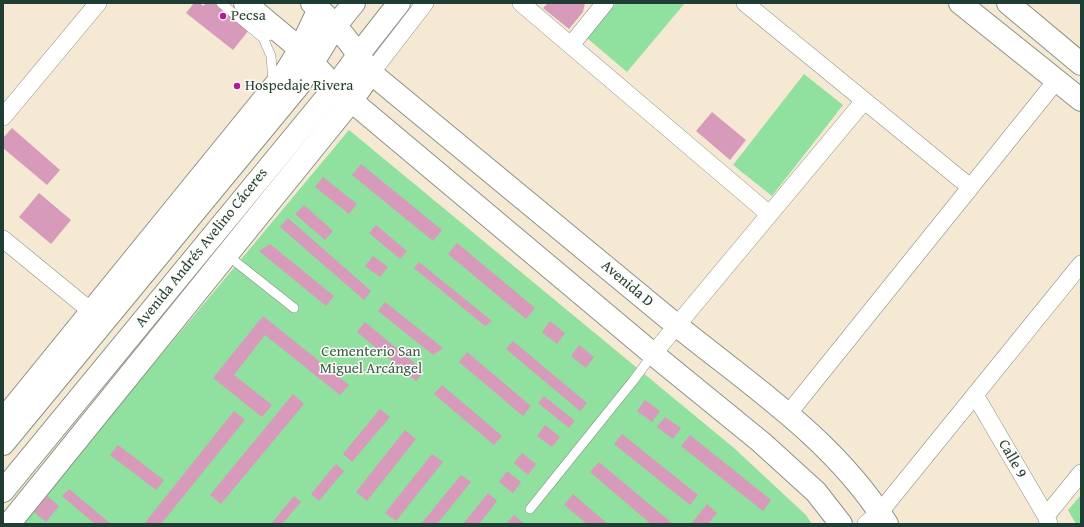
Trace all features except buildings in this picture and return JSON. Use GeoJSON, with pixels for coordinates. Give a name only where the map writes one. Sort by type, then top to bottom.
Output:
{"type":"FeatureCollection","features":[{"type":"Feature","properties":{"kind":"main road","name":"Avenida Andrés Avelino Cáceres"},"geometry":{"type":"LineString","coordinates":[[3,420],[273,89],[286,74],[307,56],[354,3]]}},
{"type":"Feature","properties":{"kind":"main road","name":"Avenida Andrés Avelino Cáceres"},"geometry":{"type":"LineString","coordinates":[[3,491],[335,87],[399,3]]}},
{"type":"Feature","properties":{"kind":"main road"},"geometry":{"type":"LineString","coordinates":[[960,3],[1081,100]]}},
{"type":"Feature","properties":{"kind":"main road"},"geometry":{"type":"LineString","coordinates":[[1008,3],[1081,64]]}},
{"type":"Feature","properties":{"kind":"main road","name":"Avenida Andrés Avelino Cáceres"},"geometry":{"type":"LineString","coordinates":[[3,444],[299,85],[319,5]]}},
{"type":"Feature","properties":{"kind":"main road","name":"Avenida D"},"geometry":{"type":"LineString","coordinates":[[319,5],[359,54],[371,73],[676,325],[788,414],[842,464],[877,520]]}},
{"type":"Feature","properties":{"kind":"main road"},"geometry":{"type":"LineString","coordinates":[[244,9],[271,34],[307,56],[335,87],[653,354],[761,442],[816,492],[841,524]]}},
{"type":"Feature","properties":{"kind":"main road","name":"Avenida Andrés Avelino Cáceres"},"geometry":{"type":"LineString","coordinates":[[9,524],[228,255],[352,100],[371,73]]}},
{"type":"Feature","properties":{"kind":"street"},"geometry":{"type":"LineString","coordinates":[[3,117],[98,3]]}},
{"type":"Feature","properties":{"kind":"street"},"geometry":{"type":"LineString","coordinates":[[371,73],[425,3]]}},
{"type":"Feature","properties":{"kind":"street"},"geometry":{"type":"LineString","coordinates":[[521,3],[769,214]]}},
{"type":"Feature","properties":{"kind":"street"},"geometry":{"type":"LineString","coordinates":[[570,45],[606,3]]}},
{"type":"Feature","properties":{"kind":"street"},"geometry":{"type":"LineString","coordinates":[[745,3],[970,187]]}},
{"type":"Feature","properties":{"kind":"street"},"geometry":{"type":"LineString","coordinates":[[788,414],[1056,81]]}},
{"type":"Feature","properties":{"kind":"street"},"geometry":{"type":"LineString","coordinates":[[653,354],[864,101]]}},
{"type":"Feature","properties":{"kind":"street"},"geometry":{"type":"LineString","coordinates":[[3,239],[92,312]]}},
{"type":"Feature","properties":{"kind":"street"},"geometry":{"type":"LineString","coordinates":[[877,520],[975,395],[1081,264]]}},
{"type":"Feature","properties":{"kind":"street","name":"Calle 9"},"geometry":{"type":"LineString","coordinates":[[975,395],[1047,520]]}},
{"type":"Feature","properties":{"kind":"street"},"geometry":{"type":"LineString","coordinates":[[1047,520],[1081,473]]}},
{"type":"Feature","properties":{"kind":"lane"},"geometry":{"type":"LineString","coordinates":[[221,3],[244,9]]}},
{"type":"Feature","properties":{"kind":"lane"},"geometry":{"type":"LineString","coordinates":[[271,34],[273,89]]}},
{"type":"Feature","properties":{"kind":"lane"},"geometry":{"type":"LineString","coordinates":[[228,255],[294,308]]}},
{"type":"Feature","properties":{"kind":"lane"},"geometry":{"type":"LineString","coordinates":[[530,509],[653,354]]}},
{"type":"Feature","properties":{"kind":"green space"},"geometry":{"type":"Polygon","coordinates":[[[616,3],[685,3],[627,72],[587,38],[616,3]]]}},
{"type":"Feature","properties":{"kind":"green space"},"geometry":{"type":"Polygon","coordinates":[[[804,74],[843,105],[772,196],[733,165],[804,74]]]}},
{"type":"Feature","properties":{"kind":"green space","name":"Cementerio San Miguel Arcángel"},"geometry":{"type":"Polygon","coordinates":[[[349,130],[734,448],[806,515],[812,524],[20,524],[349,130]]]}},
{"type":"Feature","properties":{"kind":"green space"},"geometry":{"type":"Polygon","coordinates":[[[1081,495],[1081,524],[1076,524],[1068,510],[1081,495]]]}},
{"type":"Feature","properties":{"kind":"place","name":"Pecsa"},"geometry":{"type":"Point","coordinates":[223,16]}},
{"type":"Feature","properties":{"kind":"place","name":"Hospedaje Rivera"},"geometry":{"type":"Point","coordinates":[237,86]}}]}
